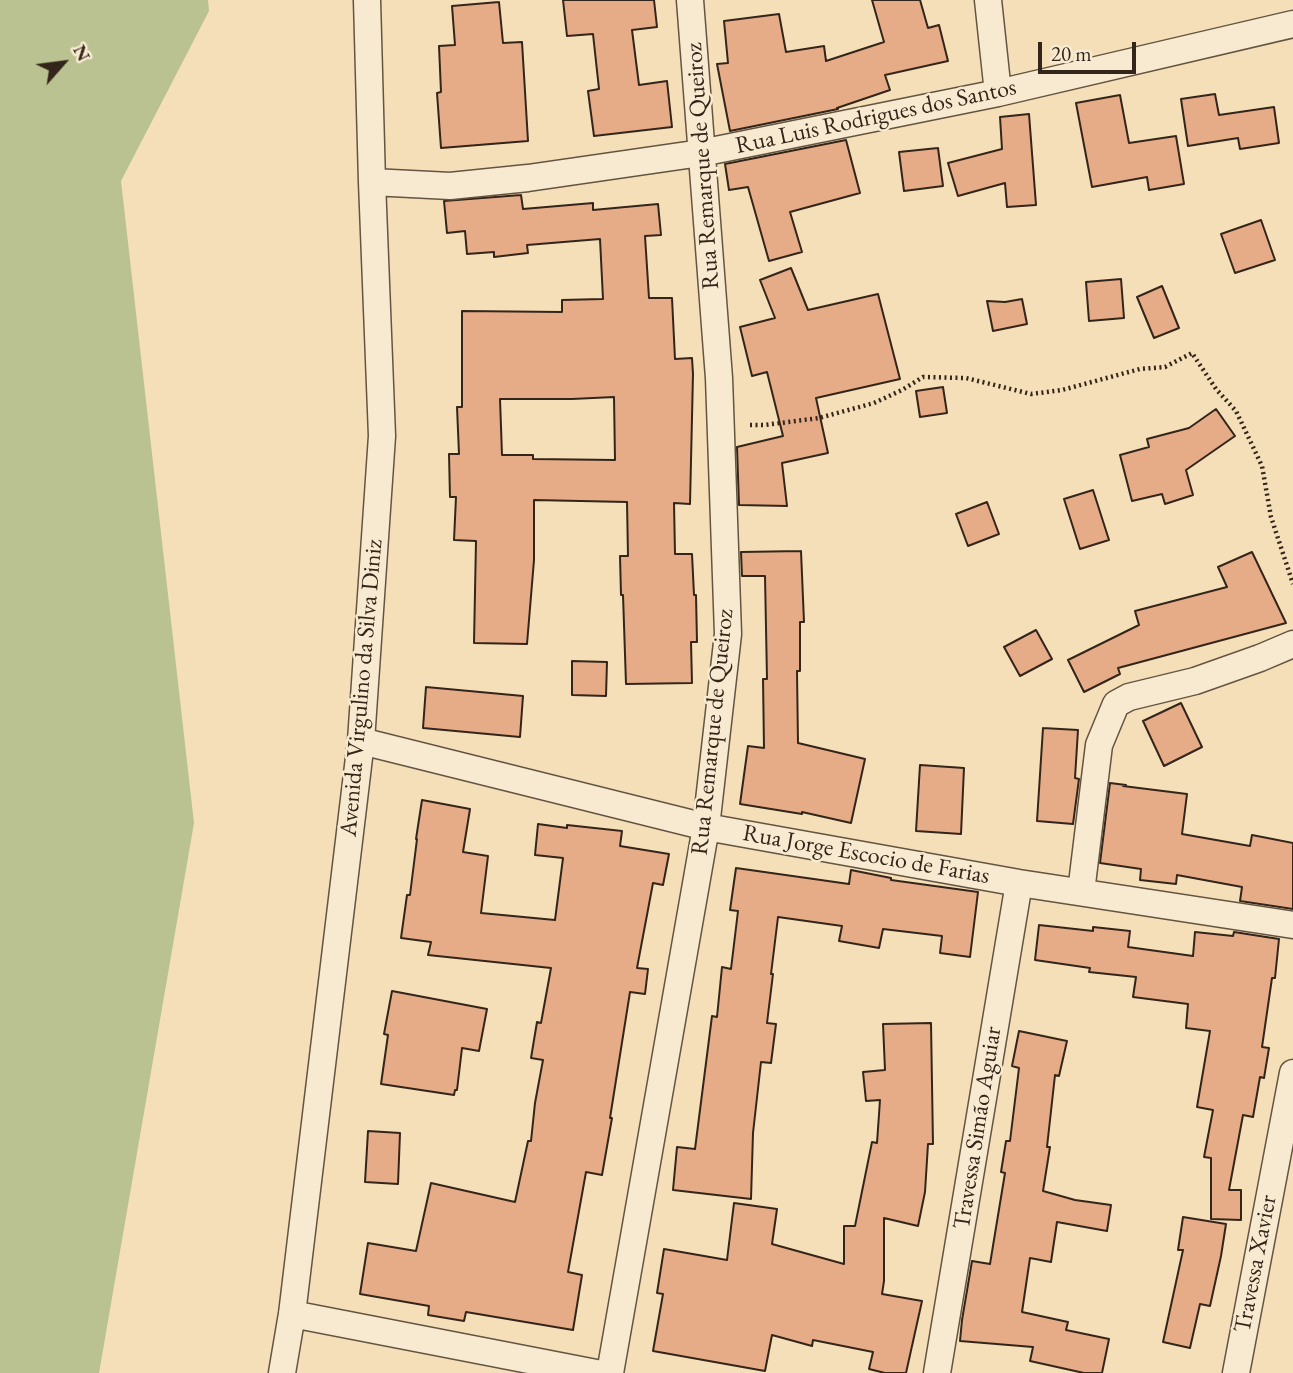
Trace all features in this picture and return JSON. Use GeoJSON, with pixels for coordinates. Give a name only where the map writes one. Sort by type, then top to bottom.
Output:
{"type":"FeatureCollection","features":[{"type":"Feature","properties":{"kind":"street","name":"Avenida Virgulino da Silva Diniz"},"geometry":{"type":"LineString","coordinates":[[282,1373],[292,1314],[361,741],[382,436],[367,0]]}},
{"type":"Feature","properties":{"kind":"street","name":"Rua Remarque de Queiroz"},"geometry":{"type":"LineString","coordinates":[[610,1373],[706,827],[728,634],[719,378],[690,0]]}},
{"type":"Feature","properties":{"kind":"street"},"geometry":{"type":"LineString","coordinates":[[988,0],[998,93]]}},
{"type":"Feature","properties":{"kind":"street","name":"Rua Luis Rodrigues dos Santos"},"geometry":{"type":"LineString","coordinates":[[372,181],[450,186],[528,178],[701,153],[998,93],[1293,24]]}},
{"type":"Feature","properties":{"kind":"street"},"geometry":{"type":"LineString","coordinates":[[1081,891],[1099,745],[1116,704],[1129,697],[1195,681],[1293,644]]}},
{"type":"Feature","properties":{"kind":"street","name":"Rua Jorge Escocio de Farias"},"geometry":{"type":"LineString","coordinates":[[361,741],[706,827],[1019,883],[1293,925]]}},
{"type":"Feature","properties":{"kind":"street","name":"Travessa Simão Aguiar"},"geometry":{"type":"LineString","coordinates":[[937,1373],[1019,883]]}},
{"type":"Feature","properties":{"kind":"street","name":"Travessa Xavier"},"geometry":{"type":"LineString","coordinates":[[1236,1373],[1293,1073]]}},
{"type":"Feature","properties":{"kind":"street"},"geometry":{"type":"LineString","coordinates":[[292,1314],[596,1373]]}},
{"type":"Feature","properties":{"kind":"path"},"geometry":{"type":"LineString","coordinates":[[721,425],[765,425],[819,418],[874,403],[923,377],[966,378],[1031,394],[1062,390],[1140,369],[1165,367],[1192,353],[1216,389],[1236,411],[1262,466],[1271,517],[1293,584]]}},
{"type":"Feature","properties":{"kind":"green space"},"geometry":{"type":"Polygon","coordinates":[[[0,0],[208,0],[209,11],[121,181],[194,823],[99,1373],[0,1373],[0,0]]]}},
{"type":"Feature","properties":{"kind":"building"},"geometry":{"type":"Polygon","coordinates":[[[563,0],[654,0],[657,27],[632,30],[639,85],[667,81],[672,127],[594,136],[588,91],[599,89],[593,34],[567,36],[563,0]]]}},
{"type":"Feature","properties":{"kind":"building"},"geometry":{"type":"Polygon","coordinates":[[[872,0],[920,0],[928,28],[939,25],[948,61],[885,75],[890,90],[838,109],[730,131],[717,64],[728,63],[724,21],[779,14],[786,52],[824,46],[826,61],[884,42],[872,0]]]}},
{"type":"Feature","properties":{"kind":"building"},"geometry":{"type":"Polygon","coordinates":[[[499,2],[503,43],[522,42],[528,141],[441,148],[437,93],[441,92],[439,46],[455,45],[452,6],[499,2]]]}},
{"type":"Feature","properties":{"kind":"building"},"geometry":{"type":"Polygon","coordinates":[[[1215,94],[1219,115],[1274,107],[1279,143],[1240,149],[1238,138],[1188,146],[1181,99],[1215,94]]]}},
{"type":"Feature","properties":{"kind":"building"},"geometry":{"type":"Polygon","coordinates":[[[1120,95],[1129,143],[1176,136],[1184,184],[1149,190],[1147,177],[1092,187],[1076,103],[1120,95]]]}},
{"type":"Feature","properties":{"kind":"building"},"geometry":{"type":"Polygon","coordinates":[[[1029,114],[1036,205],[1007,207],[1005,183],[958,196],[948,163],[1002,149],[1000,117],[1029,114]]]}},
{"type":"Feature","properties":{"kind":"building"},"geometry":{"type":"Polygon","coordinates":[[[846,140],[860,193],[790,212],[802,252],[769,261],[748,187],[729,190],[725,164],[846,140]]]}},
{"type":"Feature","properties":{"kind":"building"},"geometry":{"type":"Polygon","coordinates":[[[938,148],[943,186],[904,191],[899,152],[938,148]]]}},
{"type":"Feature","properties":{"kind":"building"},"geometry":{"type":"Polygon","coordinates":[[[521,195],[523,209],[593,203],[593,210],[658,204],[661,235],[645,236],[649,298],[672,298],[675,359],[692,358],[690,504],[674,503],[675,554],[692,554],[697,642],[691,642],[692,683],[626,684],[620,556],[628,556],[627,502],[534,500],[534,560],[527,644],[474,643],[476,541],[454,540],[456,497],[450,497],[449,454],[459,454],[457,407],[462,407],[462,311],[562,312],[562,300],[603,299],[600,239],[527,245],[528,253],[494,257],[494,252],[467,254],[465,231],[447,233],[444,201],[521,195]],[[614,397],[500,399],[502,455],[533,455],[533,459],[615,460],[614,397]]]}},
{"type":"Feature","properties":{"kind":"building"},"geometry":{"type":"Polygon","coordinates":[[[1261,220],[1275,260],[1235,273],[1221,234],[1261,220]]]}},
{"type":"Feature","properties":{"kind":"building"},"geometry":{"type":"Polygon","coordinates":[[[791,268],[808,310],[878,294],[900,379],[816,398],[828,453],[782,463],[787,506],[739,505],[737,447],[783,436],[767,372],[752,376],[740,327],[775,318],[760,280],[791,268]]]}},
{"type":"Feature","properties":{"kind":"building"},"geometry":{"type":"Polygon","coordinates":[[[1121,279],[1124,318],[1089,321],[1086,282],[1121,279]]]}},
{"type":"Feature","properties":{"kind":"building"},"geometry":{"type":"Polygon","coordinates":[[[1162,286],[1179,328],[1154,338],[1137,297],[1162,286]]]}},
{"type":"Feature","properties":{"kind":"building"},"geometry":{"type":"Polygon","coordinates":[[[1022,299],[1027,324],[993,331],[987,301],[1022,299]]]}},
{"type":"Feature","properties":{"kind":"building"},"geometry":{"type":"Polygon","coordinates":[[[943,387],[947,413],[920,417],[916,391],[943,387]]]}},
{"type":"Feature","properties":{"kind":"building"},"geometry":{"type":"Polygon","coordinates":[[[1216,409],[1235,436],[1186,470],[1193,495],[1165,504],[1162,494],[1132,501],[1120,455],[1149,447],[1147,439],[1189,428],[1216,409]]]}},
{"type":"Feature","properties":{"kind":"building"},"geometry":{"type":"Polygon","coordinates":[[[1093,490],[1109,540],[1080,549],[1064,499],[1093,490]]]}},
{"type":"Feature","properties":{"kind":"building"},"geometry":{"type":"Polygon","coordinates":[[[987,502],[999,534],[968,546],[956,514],[987,502]]]}},
{"type":"Feature","properties":{"kind":"building"},"geometry":{"type":"Polygon","coordinates":[[[801,551],[804,622],[800,622],[800,671],[797,671],[798,743],[865,759],[851,823],[802,812],[740,804],[748,746],[764,748],[763,679],[767,679],[765,576],[742,576],[741,552],[801,551]]]}},
{"type":"Feature","properties":{"kind":"building"},"geometry":{"type":"Polygon","coordinates":[[[1252,552],[1286,623],[1118,668],[1120,674],[1084,692],[1068,660],[1139,625],[1135,611],[1227,587],[1218,567],[1252,552]]]}},
{"type":"Feature","properties":{"kind":"building"},"geometry":{"type":"Polygon","coordinates":[[[1036,630],[1052,659],[1020,676],[1004,647],[1036,630]]]}},
{"type":"Feature","properties":{"kind":"building"},"geometry":{"type":"Polygon","coordinates":[[[572,661],[607,662],[606,696],[572,695],[572,661]]]}},
{"type":"Feature","properties":{"kind":"building"},"geometry":{"type":"Polygon","coordinates":[[[426,687],[523,696],[520,737],[423,728],[426,687]]]}},
{"type":"Feature","properties":{"kind":"building"},"geometry":{"type":"Polygon","coordinates":[[[1181,703],[1202,747],[1164,766],[1143,721],[1181,703]]]}},
{"type":"Feature","properties":{"kind":"building"},"geometry":{"type":"Polygon","coordinates":[[[1043,728],[1078,730],[1075,778],[1079,779],[1073,824],[1037,821],[1043,728]]]}},
{"type":"Feature","properties":{"kind":"building"},"geometry":{"type":"Polygon","coordinates":[[[920,765],[964,768],[961,834],[916,831],[920,765]]]}},
{"type":"Feature","properties":{"kind":"building"},"geometry":{"type":"Polygon","coordinates":[[[1110,783],[1187,794],[1182,834],[1250,846],[1252,835],[1293,843],[1293,909],[1240,901],[1242,887],[1177,875],[1176,884],[1140,880],[1141,869],[1100,863],[1110,783]]]}},
{"type":"Feature","properties":{"kind":"building"},"geometry":{"type":"Polygon","coordinates":[[[422,800],[470,809],[463,852],[488,856],[481,913],[555,920],[563,858],[535,855],[538,824],[622,831],[620,846],[669,854],[663,885],[653,883],[637,968],[648,969],[645,994],[630,992],[602,1175],[586,1172],[568,1272],[582,1275],[573,1330],[466,1312],[464,1321],[428,1315],[429,1306],[360,1294],[368,1243],[416,1251],[431,1183],[515,1202],[528,1141],[531,1141],[543,1060],[531,1058],[537,1022],[541,1023],[551,968],[428,955],[431,942],[401,938],[407,895],[410,895],[422,800]]]}},
{"type":"Feature","properties":{"kind":"building"},"geometry":{"type":"Polygon","coordinates":[[[736,868],[849,884],[851,870],[891,880],[978,892],[970,957],[940,953],[942,936],[883,929],[879,948],[839,941],[842,926],[778,917],[767,1023],[776,1024],[771,1063],[761,1062],[753,1133],[751,1199],[673,1190],[677,1147],[695,1149],[712,1016],[717,1017],[722,967],[731,969],[738,911],[730,910],[736,868]]]}},
{"type":"Feature","properties":{"kind":"building"},"geometry":{"type":"Polygon","coordinates":[[[1039,925],[1093,931],[1093,927],[1130,931],[1128,947],[1193,956],[1195,932],[1233,936],[1234,932],[1279,939],[1275,978],[1272,978],[1262,1047],[1269,1048],[1264,1078],[1260,1077],[1253,1117],[1243,1115],[1229,1190],[1241,1190],[1241,1220],[1211,1219],[1211,1158],[1204,1157],[1213,1110],[1197,1107],[1210,1031],[1186,1028],[1188,1004],[1133,997],[1136,977],[1089,972],[1090,968],[1035,960],[1039,925]]]}},
{"type":"Feature","properties":{"kind":"building"},"geometry":{"type":"Polygon","coordinates":[[[392,991],[487,1009],[479,1051],[462,1048],[457,1090],[454,1095],[381,1084],[388,1035],[384,1034],[392,991]]]}},
{"type":"Feature","properties":{"kind":"building"},"geometry":{"type":"Polygon","coordinates":[[[931,1023],[933,1144],[928,1144],[925,1192],[918,1226],[884,1218],[882,1294],[922,1301],[906,1373],[885,1373],[869,1369],[873,1352],[813,1340],[812,1346],[772,1335],[765,1371],[653,1351],[663,1294],[657,1293],[664,1249],[727,1260],[734,1203],[777,1209],[772,1244],[844,1264],[844,1226],[855,1226],[872,1142],[877,1143],[880,1100],[866,1101],[863,1072],[885,1070],[883,1024],[931,1023]]]}},
{"type":"Feature","properties":{"kind":"building"},"geometry":{"type":"Polygon","coordinates":[[[1019,1031],[1067,1041],[1059,1076],[1055,1075],[1047,1147],[1050,1147],[1043,1191],[1075,1200],[1111,1205],[1107,1231],[1057,1222],[1051,1262],[1030,1258],[1022,1312],[1068,1322],[1066,1330],[1109,1339],[1102,1373],[1084,1373],[1030,1361],[1033,1347],[960,1341],[972,1261],[990,1264],[1005,1173],[1001,1172],[1006,1141],[1010,1141],[1019,1068],[1012,1066],[1019,1031]]]}},
{"type":"Feature","properties":{"kind":"building"},"geometry":{"type":"Polygon","coordinates":[[[368,1131],[400,1133],[398,1184],[365,1182],[368,1131]]]}},
{"type":"Feature","properties":{"kind":"building"},"geometry":{"type":"Polygon","coordinates":[[[1183,1217],[1226,1224],[1210,1306],[1200,1304],[1190,1348],[1163,1342],[1183,1250],[1178,1250],[1183,1217]]]}}]}
